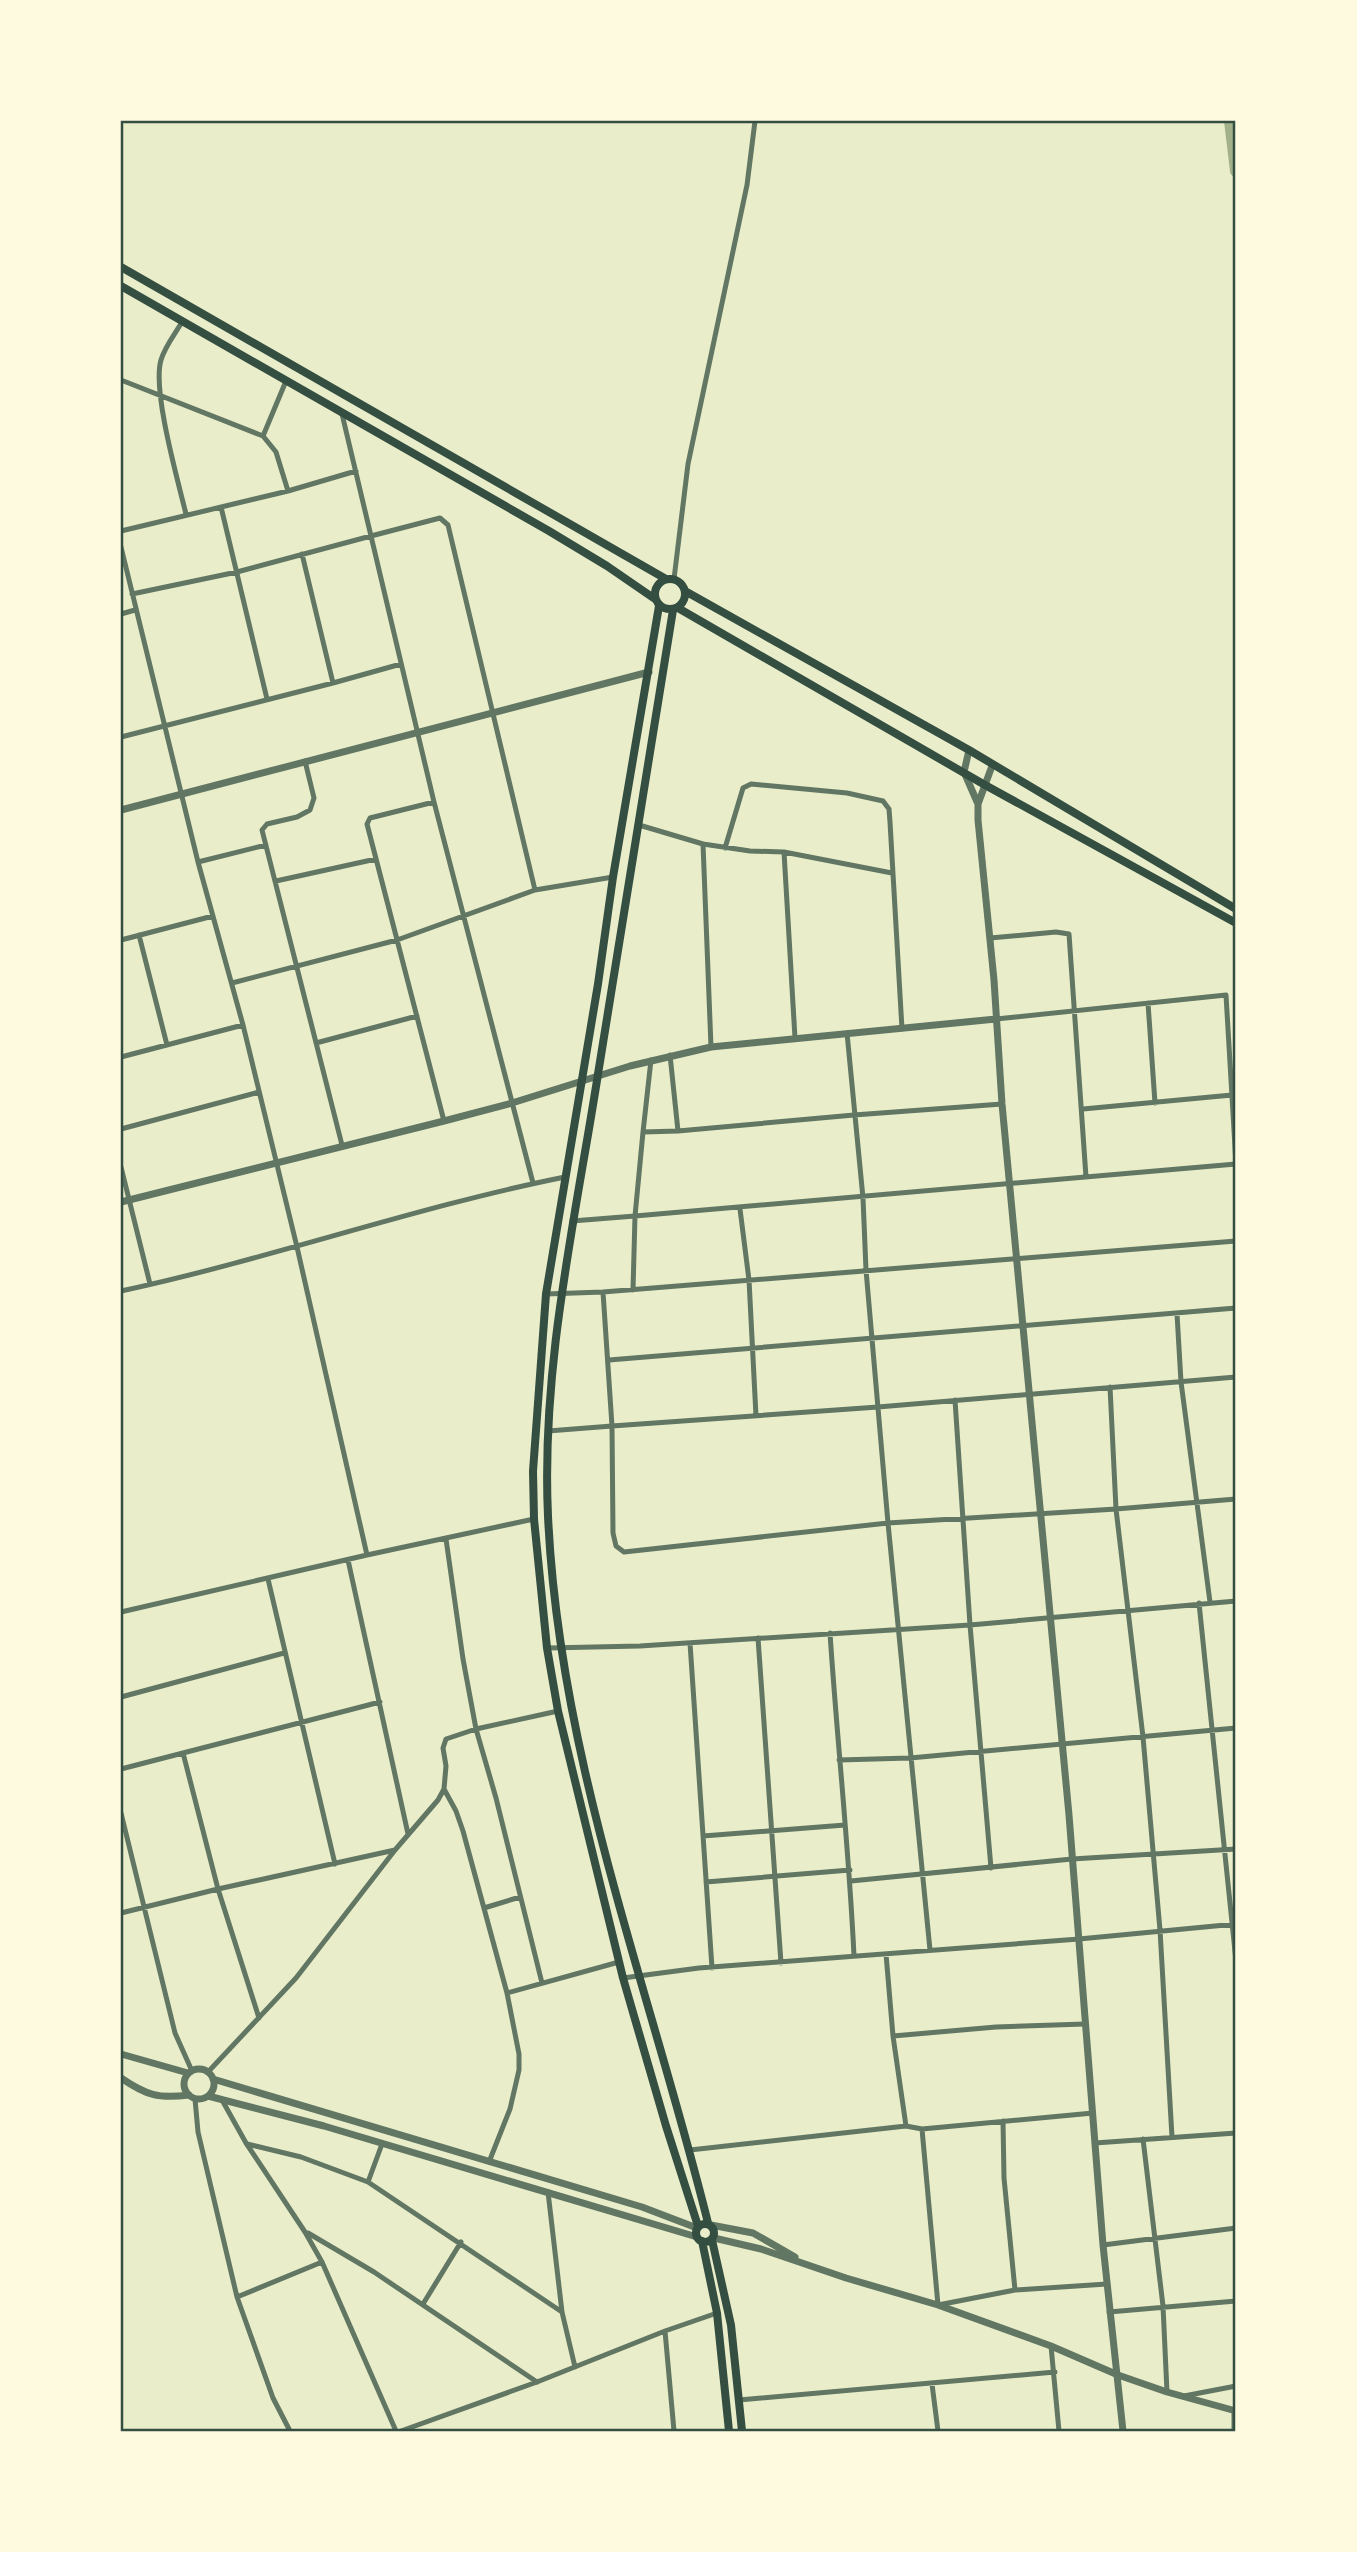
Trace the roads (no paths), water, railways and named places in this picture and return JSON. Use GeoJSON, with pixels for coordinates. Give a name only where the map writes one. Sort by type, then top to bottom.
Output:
{"type":"FeatureCollection","features":[{"type":"Feature","properties":{"kind":"main road"},"geometry":{"type":"LineString","coordinates":[[121,267],[683,586],[685,591],[684,601],[675,609],[560,1293],[548,1432],[548,1515],[554,1593],[573,1717],[603,1846],[638,1975],[709,2224],[715,2232],[713,2239],[731,2325],[741,2431]]}},
{"type":"Feature","properties":{"kind":"main road"},"geometry":{"type":"LineString","coordinates":[[121,286],[572,545],[657,602],[675,609],[985,785],[1236,923]]}},
{"type":"Feature","properties":{"kind":"main road"},"geometry":{"type":"LineString","coordinates":[[670,579],[658,585],[649,672],[546,1294],[533,1471],[534,1519],[547,1648],[558,1711],[623,1978],[699,2233],[716,2313],[729,2431]]}},
{"type":"Feature","properties":{"kind":"main road"},"geometry":{"type":"LineString","coordinates":[[685,591],[969,750],[1236,909]]}},
{"type":"Feature","properties":{"kind":"main road"},"geometry":{"type":"LineString","coordinates":[[699,2233],[709,2224]]}},
{"type":"Feature","properties":{"kind":"main road"},"geometry":{"type":"LineString","coordinates":[[699,2233],[713,2239]]}},
{"type":"Feature","properties":{"kind":"street"},"geometry":{"type":"LineString","coordinates":[[670,579],[688,464],[747,185],[755,121]]}},
{"type":"Feature","properties":{"kind":"street"},"geometry":{"type":"LineString","coordinates":[[182,322],[161,360],[161,396],[186,514]]}},
{"type":"Feature","properties":{"kind":"street"},"geometry":{"type":"LineString","coordinates":[[121,380],[263,436],[276,452],[288,491]]}},
{"type":"Feature","properties":{"kind":"street"},"geometry":{"type":"LineString","coordinates":[[263,436],[285,381]]}},
{"type":"Feature","properties":{"kind":"street"},"geometry":{"type":"LineString","coordinates":[[342,414],[434,802],[533,1183]]}},
{"type":"Feature","properties":{"kind":"street"},"geometry":{"type":"LineString","coordinates":[[121,531],[288,491],[356,471]]}},
{"type":"Feature","properties":{"kind":"street"},"geometry":{"type":"LineString","coordinates":[[221,506],[267,699]]}},
{"type":"Feature","properties":{"kind":"street"},"geometry":{"type":"LineString","coordinates":[[131,594],[237,572],[440,518],[448,524],[535,890]]}},
{"type":"Feature","properties":{"kind":"street"},"geometry":{"type":"LineString","coordinates":[[121,547],[198,862],[243,1025],[367,1555]]}},
{"type":"Feature","properties":{"kind":"street"},"geometry":{"type":"LineString","coordinates":[[302,554],[333,684]]}},
{"type":"Feature","properties":{"kind":"street"},"geometry":{"type":"LineString","coordinates":[[121,614],[135,610]]}},
{"type":"Feature","properties":{"kind":"street"},"geometry":{"type":"LineString","coordinates":[[121,737],[333,684],[401,664]]}},
{"type":"Feature","properties":{"kind":"street"},"geometry":{"type":"LineString","coordinates":[[121,810],[649,672]]}},
{"type":"Feature","properties":{"kind":"street"},"geometry":{"type":"LineString","coordinates":[[969,750],[964,772],[978,804],[1002,1104],[1025,1326],[1079,1939],[1103,2245],[1123,2431]]}},
{"type":"Feature","properties":{"kind":"street"},"geometry":{"type":"LineString","coordinates":[[304,761],[314,799],[313,805],[305,814],[263,826],[342,1145]]}},
{"type":"Feature","properties":{"kind":"street"},"geometry":{"type":"LineString","coordinates":[[978,804],[992,766]]}},
{"type":"Feature","properties":{"kind":"street"},"geometry":{"type":"LineString","coordinates":[[724,848],[743,788],[751,784],[847,793],[886,804],[890,822],[902,1029]]}},
{"type":"Feature","properties":{"kind":"street"},"geometry":{"type":"LineString","coordinates":[[434,802],[368,820],[367,827],[444,1121]]}},
{"type":"Feature","properties":{"kind":"street"},"geometry":{"type":"LineString","coordinates":[[639,825],[724,848],[784,852],[892,873]]}},
{"type":"Feature","properties":{"kind":"street"},"geometry":{"type":"LineString","coordinates":[[703,844],[711,1046]]}},
{"type":"Feature","properties":{"kind":"street"},"geometry":{"type":"LineString","coordinates":[[198,862],[266,845]]}},
{"type":"Feature","properties":{"kind":"street"},"geometry":{"type":"LineString","coordinates":[[784,852],[794,1038]]}},
{"type":"Feature","properties":{"kind":"street"},"geometry":{"type":"LineString","coordinates":[[276,881],[376,859]]}},
{"type":"Feature","properties":{"kind":"street"},"geometry":{"type":"LineString","coordinates":[[232,983],[397,940],[535,890],[613,877]]}},
{"type":"Feature","properties":{"kind":"street"},"geometry":{"type":"LineString","coordinates":[[121,940],[213,915]]}},
{"type":"Feature","properties":{"kind":"street"},"geometry":{"type":"LineString","coordinates":[[990,938],[1056,932],[1069,934],[1086,1177]]}},
{"type":"Feature","properties":{"kind":"street"},"geometry":{"type":"LineString","coordinates":[[139,936],[167,1045]]}},
{"type":"Feature","properties":{"kind":"street"},"geometry":{"type":"LineString","coordinates":[[121,1202],[444,1121],[512,1103],[597,1075],[711,1046],[902,1029],[1236,993]]}},
{"type":"Feature","properties":{"kind":"street"},"geometry":{"type":"LineString","coordinates":[[572,1221],[740,1209],[1236,1164],[1226,995]]}},
{"type":"Feature","properties":{"kind":"street"},"geometry":{"type":"LineString","coordinates":[[1148,1003],[1155,1102]]}},
{"type":"Feature","properties":{"kind":"street"},"geometry":{"type":"LineString","coordinates":[[316,1043],[417,1016]]}},
{"type":"Feature","properties":{"kind":"street"},"geometry":{"type":"LineString","coordinates":[[121,1057],[243,1025]]}},
{"type":"Feature","properties":{"kind":"street"},"geometry":{"type":"LineString","coordinates":[[847,1033],[863,1198],[866,1270],[888,1523],[930,1950]]}},
{"type":"Feature","properties":{"kind":"street"},"geometry":{"type":"LineString","coordinates":[[670,1055],[678,1131]]}},
{"type":"Feature","properties":{"kind":"street"},"geometry":{"type":"LineString","coordinates":[[633,1290],[635,1216],[652,1060]]}},
{"type":"Feature","properties":{"kind":"street"},"geometry":{"type":"LineString","coordinates":[[121,1129],[259,1091]]}},
{"type":"Feature","properties":{"kind":"street"},"geometry":{"type":"LineString","coordinates":[[1083,1109],[1232,1095]]}},
{"type":"Feature","properties":{"kind":"street"},"geometry":{"type":"LineString","coordinates":[[643,1132],[1002,1104]]}},
{"type":"Feature","properties":{"kind":"street"},"geometry":{"type":"LineString","coordinates":[[121,1167],[150,1284]]}},
{"type":"Feature","properties":{"kind":"street"},"geometry":{"type":"LineString","coordinates":[[121,1291],[533,1183],[565,1177]]}},
{"type":"Feature","properties":{"kind":"street"},"geometry":{"type":"LineString","coordinates":[[740,1209],[749,1280],[756,1416]]}},
{"type":"Feature","properties":{"kind":"street"},"geometry":{"type":"LineString","coordinates":[[546,1294],[633,1290],[1236,1241]]}},
{"type":"Feature","properties":{"kind":"street"},"geometry":{"type":"LineString","coordinates":[[603,1292],[612,1426],[613,1533],[616,1546],[624,1552],[888,1523],[1236,1499]]}},
{"type":"Feature","properties":{"kind":"street"},"geometry":{"type":"LineString","coordinates":[[609,1360],[1236,1308]]}},
{"type":"Feature","properties":{"kind":"street"},"geometry":{"type":"LineString","coordinates":[[1177,1314],[1181,1381],[1210,1602]]}},
{"type":"Feature","properties":{"kind":"street"},"geometry":{"type":"LineString","coordinates":[[548,1432],[1236,1377]]}},
{"type":"Feature","properties":{"kind":"street"},"geometry":{"type":"LineString","coordinates":[[1110,1387],[1116,1509],[1143,1737],[1160,1930],[1172,2137]]}},
{"type":"Feature","properties":{"kind":"street"},"geometry":{"type":"LineString","coordinates":[[955,1400],[970,1625],[991,1868]]}},
{"type":"Feature","properties":{"kind":"street"},"geometry":{"type":"LineString","coordinates":[[121,1612],[534,1519]]}},
{"type":"Feature","properties":{"kind":"street"},"geometry":{"type":"LineString","coordinates":[[446,1539],[476,1729],[542,1983]]}},
{"type":"Feature","properties":{"kind":"street"},"geometry":{"type":"LineString","coordinates":[[348,1560],[408,1834]]}},
{"type":"Feature","properties":{"kind":"street"},"geometry":{"type":"LineString","coordinates":[[268,1579],[335,1864]]}},
{"type":"Feature","properties":{"kind":"street"},"geometry":{"type":"LineString","coordinates":[[547,1648],[690,1643],[898,1630],[1236,1601]]}},
{"type":"Feature","properties":{"kind":"street"},"geometry":{"type":"LineString","coordinates":[[1199,1603],[1236,1961]]}},
{"type":"Feature","properties":{"kind":"street"},"geometry":{"type":"LineString","coordinates":[[830,1633],[854,1956]]}},
{"type":"Feature","properties":{"kind":"street"},"geometry":{"type":"LineString","coordinates":[[758,1638],[781,1963]]}},
{"type":"Feature","properties":{"kind":"street"},"geometry":{"type":"LineString","coordinates":[[690,1643],[712,1968]]}},
{"type":"Feature","properties":{"kind":"street"},"geometry":{"type":"LineString","coordinates":[[121,1697],[284,1653]]}},
{"type":"Feature","properties":{"kind":"street"},"geometry":{"type":"LineString","coordinates":[[121,1769],[380,1702]]}},
{"type":"Feature","properties":{"kind":"street"},"geometry":{"type":"LineString","coordinates":[[489,2162],[510,2109],[519,2070],[519,2054],[507,1993],[484,1908],[456,1811],[444,1789],[444,1742],[450,1736],[558,1711]]}},
{"type":"Feature","properties":{"kind":"street"},"geometry":{"type":"LineString","coordinates":[[839,1760],[910,1758],[1236,1728]]}},
{"type":"Feature","properties":{"kind":"street"},"geometry":{"type":"LineString","coordinates":[[183,1753],[218,1889],[259,2018]]}},
{"type":"Feature","properties":{"kind":"street"},"geometry":{"type":"LineString","coordinates":[[211,2075],[296,1978],[444,1789]]}},
{"type":"Feature","properties":{"kind":"street"},"geometry":{"type":"LineString","coordinates":[[121,1813],[175,2033],[190,2072]]}},
{"type":"Feature","properties":{"kind":"street"},"geometry":{"type":"LineString","coordinates":[[703,1836],[845,1825]]}},
{"type":"Feature","properties":{"kind":"street"},"geometry":{"type":"LineString","coordinates":[[850,1881],[1072,1859],[1236,1849]]}},
{"type":"Feature","properties":{"kind":"street"},"geometry":{"type":"LineString","coordinates":[[121,1913],[395,1850]]}},
{"type":"Feature","properties":{"kind":"street"},"geometry":{"type":"LineString","coordinates":[[706,1882],[849,1870]]}},
{"type":"Feature","properties":{"kind":"street"},"geometry":{"type":"LineString","coordinates":[[484,1908],[520,1897]]}},
{"type":"Feature","properties":{"kind":"street"},"geometry":{"type":"LineString","coordinates":[[623,1978],[712,1968],[1234,1924]]}},
{"type":"Feature","properties":{"kind":"street"},"geometry":{"type":"LineString","coordinates":[[886,1954],[893,2036],[906,2126]]}},
{"type":"Feature","properties":{"kind":"street"},"geometry":{"type":"LineString","coordinates":[[507,1993],[619,1962]]}},
{"type":"Feature","properties":{"kind":"street"},"geometry":{"type":"LineString","coordinates":[[893,2036],[996,2027],[1085,2024]]}},
{"type":"Feature","properties":{"kind":"street"},"geometry":{"type":"LineString","coordinates":[[121,2053],[190,2072],[200,2069],[211,2075],[489,2162],[642,2207],[699,2233]]}},
{"type":"Feature","properties":{"kind":"street"},"geometry":{"type":"LineString","coordinates":[[190,2072],[184,2081],[192,2097],[237,2297],[273,2398],[290,2431]]}},
{"type":"Feature","properties":{"kind":"street"},"geometry":{"type":"LineString","coordinates":[[208,2096],[214,2085],[211,2075]]}},
{"type":"Feature","properties":{"kind":"street"},"geometry":{"type":"LineString","coordinates":[[121,2078],[150,2095],[221,2098],[699,2233]]}},
{"type":"Feature","properties":{"kind":"street"},"geometry":{"type":"LineString","coordinates":[[221,2098],[246,2143],[322,2262],[398,2431],[537,2382],[716,2313]]}},
{"type":"Feature","properties":{"kind":"street"},"geometry":{"type":"LineString","coordinates":[[690,2150],[906,2126],[922,2129],[1093,2113]]}},
{"type":"Feature","properties":{"kind":"street"},"geometry":{"type":"LineString","coordinates":[[1003,2121],[1004,2178],[1015,2290]]}},
{"type":"Feature","properties":{"kind":"street"},"geometry":{"type":"LineString","coordinates":[[922,2129],[938,2305]]}},
{"type":"Feature","properties":{"kind":"street"},"geometry":{"type":"LineString","coordinates":[[1095,2143],[1236,2133]]}},
{"type":"Feature","properties":{"kind":"street"},"geometry":{"type":"LineString","coordinates":[[1143,2139],[1163,2306],[1167,2392]]}},
{"type":"Feature","properties":{"kind":"street"},"geometry":{"type":"LineString","coordinates":[[246,2143],[301,2157],[368,2182],[562,2312]]}},
{"type":"Feature","properties":{"kind":"street"},"geometry":{"type":"LineString","coordinates":[[368,2182],[382,2144]]}},
{"type":"Feature","properties":{"kind":"street"},"geometry":{"type":"LineString","coordinates":[[548,2192],[562,2312],[575,2367]]}},
{"type":"Feature","properties":{"kind":"street"},"geometry":{"type":"LineString","coordinates":[[709,2224],[753,2234],[805,2263]]}},
{"type":"Feature","properties":{"kind":"street"},"geometry":{"type":"LineString","coordinates":[[1103,2245],[1236,2228]]}},
{"type":"Feature","properties":{"kind":"street"},"geometry":{"type":"LineString","coordinates":[[305,2232],[374,2272],[537,2382]]}},
{"type":"Feature","properties":{"kind":"street"},"geometry":{"type":"LineString","coordinates":[[713,2239],[761,2249],[938,2305],[1051,2346],[1118,2375],[1235,2411],[1234,2431]]}},
{"type":"Feature","properties":{"kind":"street"},"geometry":{"type":"LineString","coordinates":[[423,2304],[461,2242]]}},
{"type":"Feature","properties":{"kind":"street"},"geometry":{"type":"LineString","coordinates":[[237,2297],[322,2262]]}},
{"type":"Feature","properties":{"kind":"street"},"geometry":{"type":"LineString","coordinates":[[938,2305],[1015,2290],[1107,2284]]}},
{"type":"Feature","properties":{"kind":"street"},"geometry":{"type":"LineString","coordinates":[[1110,2312],[1236,2301]]}},
{"type":"Feature","properties":{"kind":"street"},"geometry":{"type":"LineString","coordinates":[[665,2331],[674,2431]]}},
{"type":"Feature","properties":{"kind":"street"},"geometry":{"type":"LineString","coordinates":[[1051,2346],[1059,2431]]}},
{"type":"Feature","properties":{"kind":"street"},"geometry":{"type":"LineString","coordinates":[[738,2400],[1055,2372]]}},
{"type":"Feature","properties":{"kind":"street"},"geometry":{"type":"LineString","coordinates":[[932,2384],[938,2431]]}},
{"type":"Feature","properties":{"kind":"street"},"geometry":{"type":"LineString","coordinates":[[1184,2396],[1236,2386]]}},
{"type":"Feature","properties":{"kind":"waterway"},"geometry":{"type":"LineString","coordinates":[[1230,121],[1236,171]]}}]}
